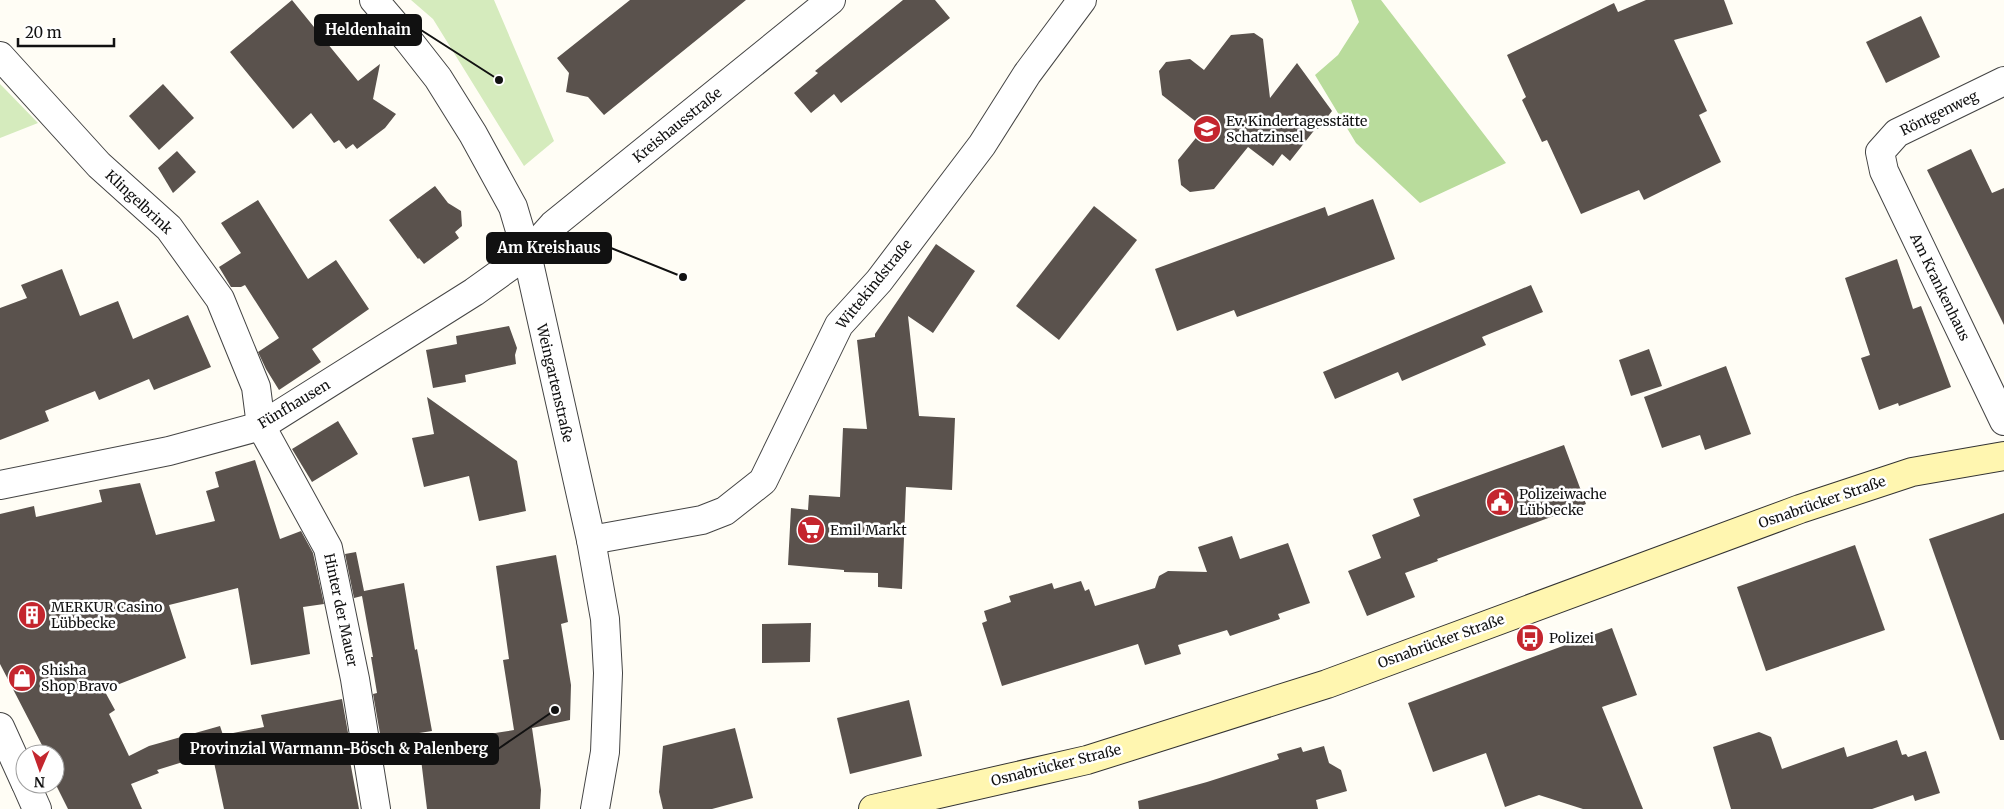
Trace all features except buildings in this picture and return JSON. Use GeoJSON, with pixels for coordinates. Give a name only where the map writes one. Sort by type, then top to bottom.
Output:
{"type":"FeatureCollection","features":[{"type":"Feature","properties":{"kind":"street","name":"Weingartenstraße"},"geometry":{"type":"LineString","coordinates":[[374,0],[438,78],[473,134],[513,207],[527,254],[591,540],[605,619],[608,673],[604,752],[595,809]]}},
{"type":"Feature","properties":{"kind":"street","name":"Kreishausstraße"},"geometry":{"type":"LineString","coordinates":[[527,254],[553,224],[831,0]]}},
{"type":"Feature","properties":{"kind":"street","name":"Wittekindstraße"},"geometry":{"type":"LineString","coordinates":[[591,540],[702,520],[726,510],[763,481],[839,325],[879,281],[982,145],[1027,74],[1082,0]]}},
{"type":"Feature","properties":{"kind":"street","name":"Klingelbrink"},"geometry":{"type":"LineString","coordinates":[[0,56],[99,164],[169,228],[220,298],[256,387],[261,426]]}},
{"type":"Feature","properties":{"kind":"street","name":"Röntgenweg"},"geometry":{"type":"LineString","coordinates":[[1880,152],[1897,133],[2004,81]]}},
{"type":"Feature","properties":{"kind":"street","name":"Am Krankenhaus"},"geometry":{"type":"LineString","coordinates":[[1880,152],[1884,171],[2004,421]]}},
{"type":"Feature","properties":{"kind":"street","name":"Fünfhausen"},"geometry":{"type":"LineString","coordinates":[[0,485],[169,451],[261,426],[474,292],[527,254]]}},
{"type":"Feature","properties":{"kind":"street","name":"Hinter der Mauer"},"geometry":{"type":"LineString","coordinates":[[261,426],[328,548],[355,679],[376,809]]}},
{"type":"Feature","properties":{"kind":"street","name":"Osnabrücker Straße"},"geometry":{"type":"LineString","coordinates":[[872,809],[1087,760],[1327,684],[1800,509],[1912,472],[2004,456]]}},
{"type":"Feature","properties":{"kind":"street"},"geometry":{"type":"LineString","coordinates":[[0,727],[15,759]]}},
{"type":"Feature","properties":{"kind":"street"},"geometry":{"type":"LineString","coordinates":[[31,794],[37,809]]}},
{"type":"Feature","properties":{"kind":"green space"},"geometry":{"type":"Polygon","coordinates":[[[411,0],[494,0],[554,141],[524,166],[433,19],[411,0]]]}},
{"type":"Feature","properties":{"kind":"green space"},"geometry":{"type":"Polygon","coordinates":[[[1351,0],[1381,0],[1506,163],[1420,203],[1356,143],[1315,75],[1338,55],[1359,22],[1351,0]]]}},
{"type":"Feature","properties":{"kind":"green space"},"geometry":{"type":"Polygon","coordinates":[[[0,84],[3,87],[38,123],[0,138],[0,84]]]}},
{"type":"Feature","properties":{"kind":"place","name":"Heldenhain"},"geometry":{"type":"Point","coordinates":[499,80]}},
{"type":"Feature","properties":{"kind":"place","name":"Ev. Kindertagesstätte Schatzinsel"},"geometry":{"type":"Point","coordinates":[1207,129]}},
{"type":"Feature","properties":{"kind":"place","name":"Am Kreishaus"},"geometry":{"type":"Point","coordinates":[683,277]}},
{"type":"Feature","properties":{"kind":"place","name":"Polizeiwache Lübbecke"},"geometry":{"type":"Point","coordinates":[1500,502]}},
{"type":"Feature","properties":{"kind":"place","name":"Emil Markt"},"geometry":{"type":"Point","coordinates":[811,530]}},
{"type":"Feature","properties":{"kind":"place","name":"MERKUR Casino Lübbecke"},"geometry":{"type":"Point","coordinates":[32,615]}},
{"type":"Feature","properties":{"kind":"place","name":"Polizei"},"geometry":{"type":"Point","coordinates":[1530,638]}},
{"type":"Feature","properties":{"kind":"place","name":"Shisha Shop Bravo"},"geometry":{"type":"Point","coordinates":[22,678]}},
{"type":"Feature","properties":{"kind":"place","name":"Provinzial Warmann-Bösch & Palenberg"},"geometry":{"type":"Point","coordinates":[555,710]}}]}
